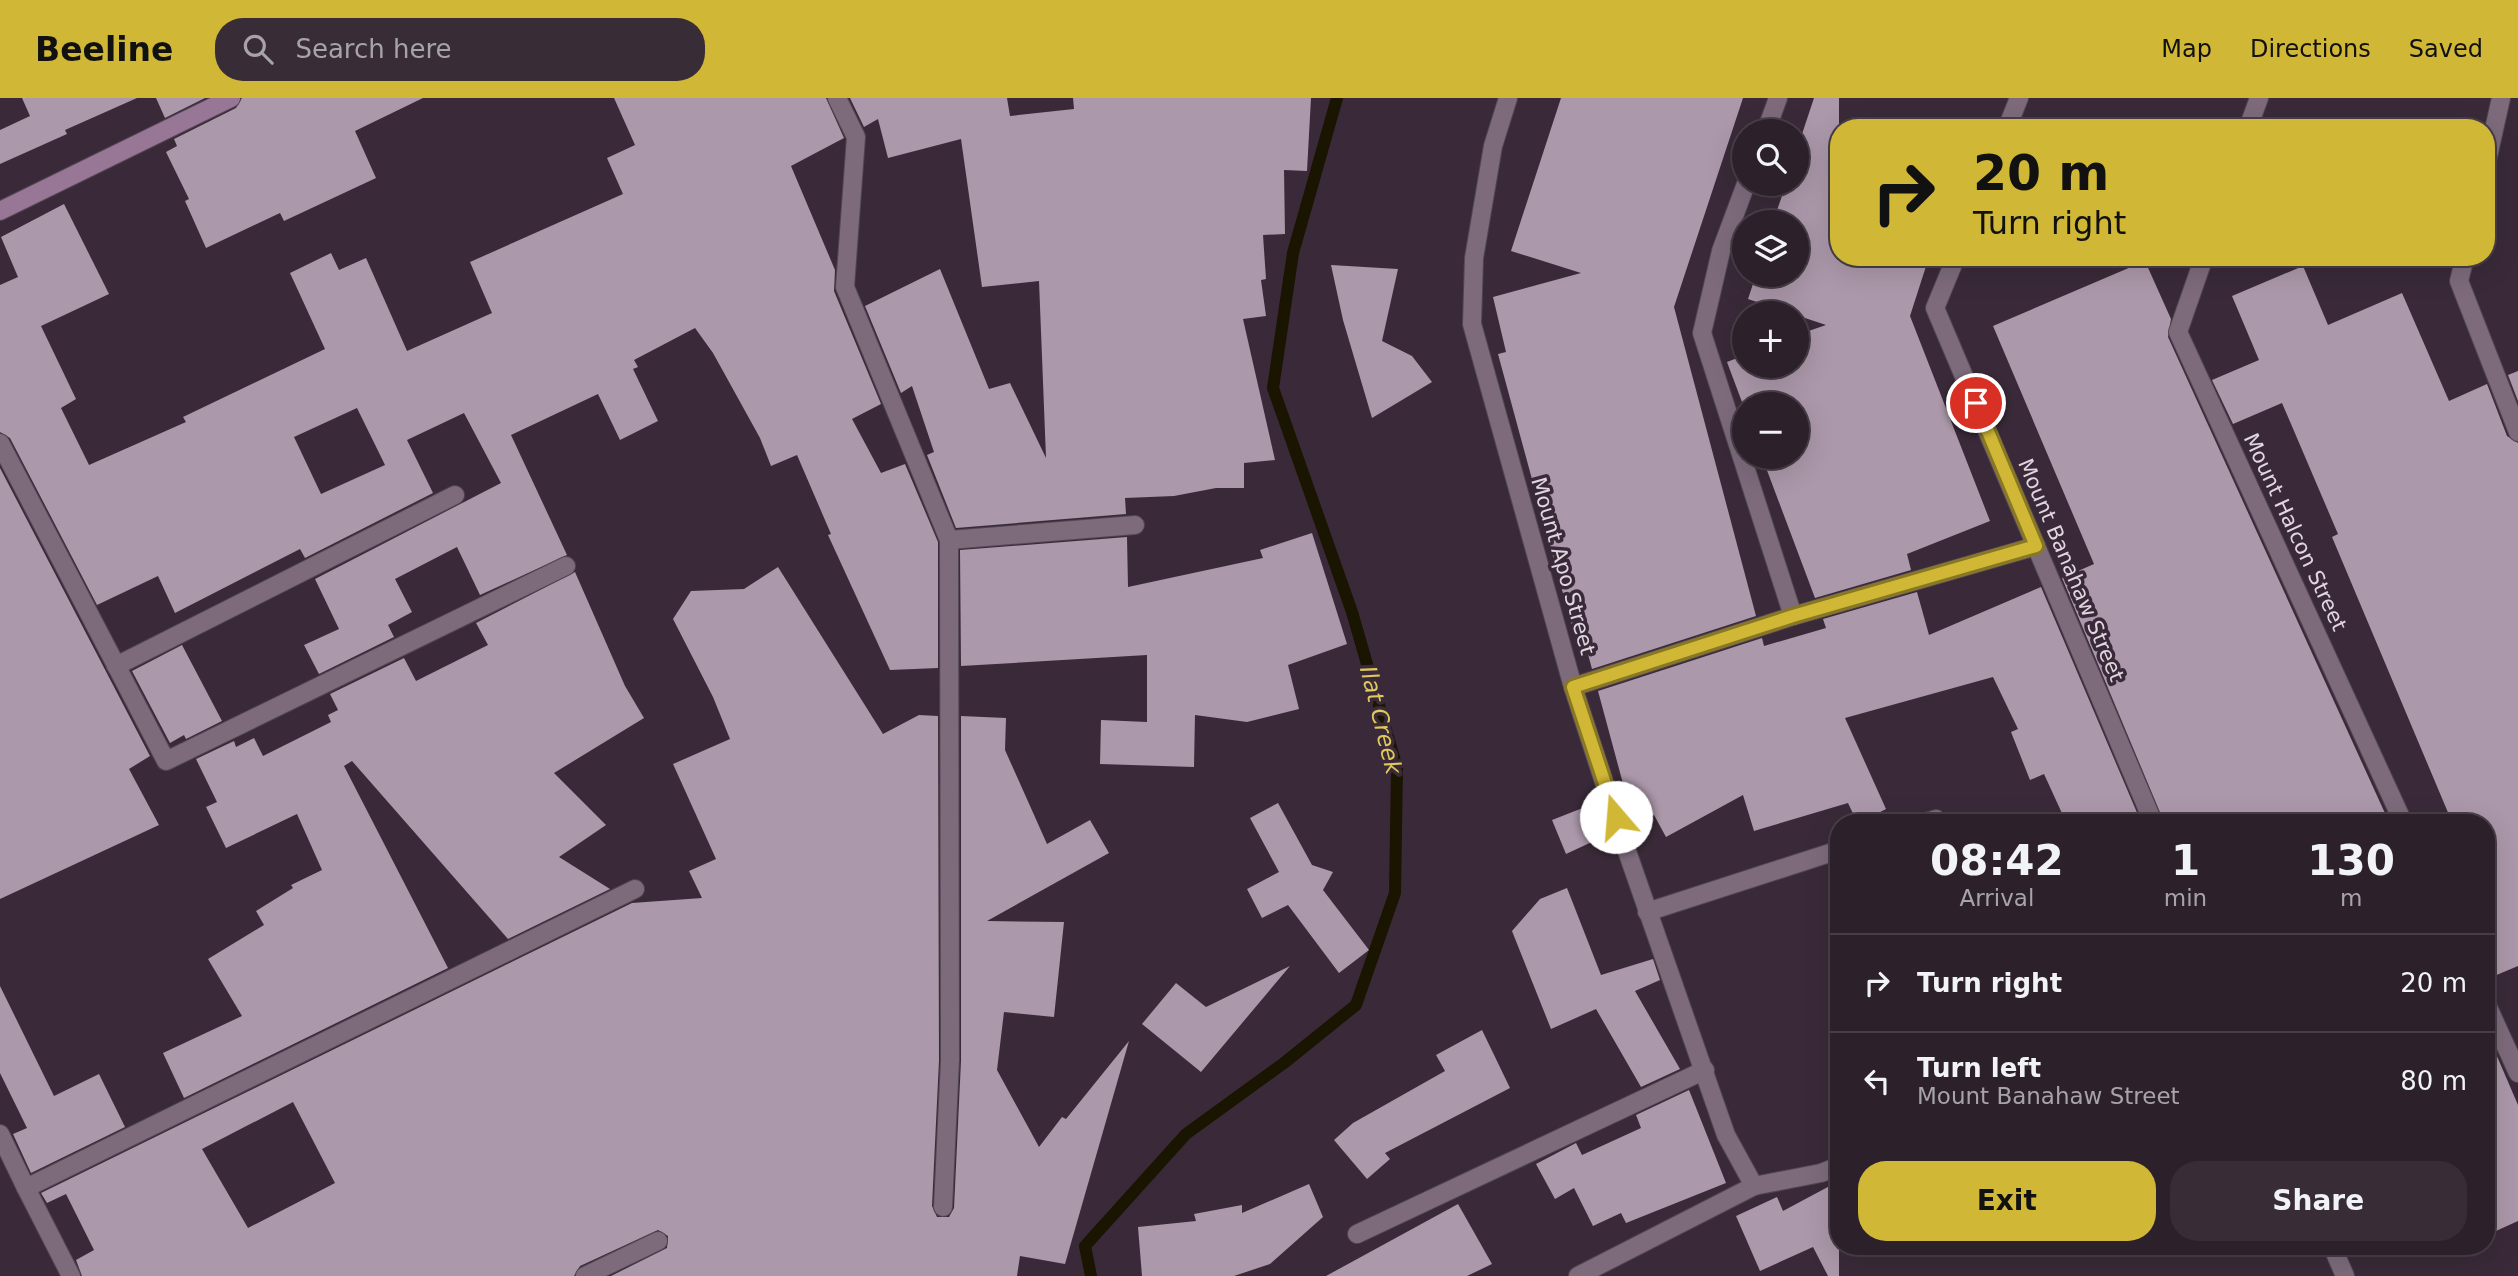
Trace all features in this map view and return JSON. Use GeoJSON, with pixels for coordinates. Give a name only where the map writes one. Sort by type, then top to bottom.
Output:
{"type":"FeatureCollection","features":[{"type":"Feature","properties":{"kind":"street"},"geometry":{"type":"LineString","coordinates":[[0,211],[231,98]]}},
{"type":"Feature","properties":{"kind":"street"},"geometry":{"type":"LineString","coordinates":[[837,98],[856,137],[845,287],[949,540],[950,1060],[943,1207]]}},
{"type":"Feature","properties":{"kind":"street","name":"Mount Apo Street"},"geometry":{"type":"LineString","coordinates":[[1508,98],[1493,146],[1474,258],[1472,324],[1573,687],[1647,912],[1726,1135],[1754,1186]]}},
{"type":"Feature","properties":{"kind":"street"},"geometry":{"type":"LineString","coordinates":[[1771,119],[1779,98]]}},
{"type":"Feature","properties":{"kind":"street"},"geometry":{"type":"LineString","coordinates":[[2011,119],[2019,98]]}},
{"type":"Feature","properties":{"kind":"street"},"geometry":{"type":"LineString","coordinates":[[2251,119],[2259,98]]}},
{"type":"Feature","properties":{"kind":"street"},"geometry":{"type":"LineString","coordinates":[[2495,125],[2501,98]]}},
{"type":"Feature","properties":{"kind":"street"},"geometry":{"type":"LineString","coordinates":[[2509,98],[2518,101]]}},
{"type":"Feature","properties":{"kind":"street"},"geometry":{"type":"LineString","coordinates":[[1742,196],[1721,251],[1702,333],[1793,616]]}},
{"type":"Feature","properties":{"kind":"street","name":"Mount Banahaw Street"},"geometry":{"type":"LineString","coordinates":[[1952,266],[1935,308],[2150,814]]}},
{"type":"Feature","properties":{"kind":"street","name":"Mount Halcon Street"},"geometry":{"type":"LineString","coordinates":[[2201,266],[2178,332],[2399,814]]}},
{"type":"Feature","properties":{"kind":"street"},"geometry":{"type":"LineString","coordinates":[[2463,266],[2459,281],[2518,432]]}},
{"type":"Feature","properties":{"kind":"street"},"geometry":{"type":"LineString","coordinates":[[0,443],[166,761],[566,566]]}},
{"type":"Feature","properties":{"kind":"street"},"geometry":{"type":"LineString","coordinates":[[116,666],[455,495]]}},
{"type":"Feature","properties":{"kind":"street"},"geometry":{"type":"LineString","coordinates":[[949,540],[1135,525]]}},
{"type":"Feature","properties":{"kind":"street"},"geometry":{"type":"LineString","coordinates":[[1573,687],[1793,616],[2036,546]]}},
{"type":"Feature","properties":{"kind":"street"},"geometry":{"type":"LineString","coordinates":[[1647,912],[1830,853]]}},
{"type":"Feature","properties":{"kind":"street"},"geometry":{"type":"LineString","coordinates":[[26,1188],[635,889]]}},
{"type":"Feature","properties":{"kind":"street"},"geometry":{"type":"LineString","coordinates":[[2495,1023],[2518,1073]]}},
{"type":"Feature","properties":{"kind":"street"},"geometry":{"type":"LineString","coordinates":[[1357,1234],[1705,1070]]}},
{"type":"Feature","properties":{"kind":"street"},"geometry":{"type":"LineString","coordinates":[[0,1134],[71,1276]]}},
{"type":"Feature","properties":{"kind":"street"},"geometry":{"type":"LineString","coordinates":[[1578,1276],[1754,1186],[1830,1170]]}},
{"type":"Feature","properties":{"kind":"street"},"geometry":{"type":"LineString","coordinates":[[585,1276],[658,1241]]}},
{"type":"Feature","properties":{"kind":"street"},"geometry":{"type":"LineString","coordinates":[[2336,1255],[2344,1276]]}},
{"type":"Feature","properties":{"kind":"building"},"geometry":{"type":"Polygon","coordinates":[[[22,98],[137,98],[65,130],[67,134],[0,164],[0,130],[30,116],[22,98]]]}},
{"type":"Feature","properties":{"kind":"building"},"geometry":{"type":"Polygon","coordinates":[[[156,98],[205,98],[165,118],[156,98]]]}},
{"type":"Feature","properties":{"kind":"building"},"geometry":{"type":"Polygon","coordinates":[[[242,98],[423,98],[355,131],[376,178],[284,221],[280,213],[206,248],[185,201],[189,199],[166,152],[177,146],[174,139],[236,108],[242,98]]]}},
{"type":"Feature","properties":{"kind":"building"},"geometry":{"type":"Polygon","coordinates":[[[614,98],[826,98],[844,138],[791,166],[835,270],[834,291],[881,404],[852,419],[881,473],[905,464],[938,542],[938,668],[890,670],[828,535],[831,534],[797,455],[771,466],[760,438],[713,353],[695,328],[634,360],[638,367],[633,369],[658,421],[620,440],[598,394],[511,435],[567,555],[480,595],[457,547],[395,579],[412,612],[388,625],[394,637],[319,674],[304,645],[339,629],[315,579],[501,483],[464,413],[407,440],[433,493],[305,558],[300,549],[175,613],[158,576],[97,605],[10,438],[0,432],[0,285],[18,277],[1,237],[64,204],[109,294],[41,326],[76,399],[61,408],[89,465],[186,422],[183,417],[325,349],[290,273],[331,253],[339,270],[366,258],[407,351],[492,313],[470,262],[623,194],[607,158],[635,145],[614,98]],[[357,408],[294,437],[321,494],[385,465],[357,408]]]}},
{"type":"Feature","properties":{"kind":"building"},"geometry":{"type":"Polygon","coordinates":[[[850,98],[1007,98],[1010,116],[1074,109],[1073,98],[1311,98],[1307,171],[1284,170],[1285,234],[1263,235],[1266,279],[1261,280],[1266,316],[1243,319],[1275,460],[1244,463],[1244,488],[1216,488],[1174,496],[1125,498],[1126,514],[956,528],[927,455],[934,452],[912,386],[901,393],[865,306],[940,269],[989,389],[1010,383],[1046,458],[1039,281],[982,287],[961,139],[888,158],[878,119],[864,127],[850,98]]]}},
{"type":"Feature","properties":{"kind":"building"},"geometry":{"type":"Polygon","coordinates":[[[1561,98],[1743,98],[1736,119],[1732,119],[1732,131],[1674,307],[1756,616],[1592,669],[1585,643],[1577,645],[1498,354],[1506,352],[1493,297],[1581,273],[1511,251],[1561,98]]]}},
{"type":"Feature","properties":{"kind":"building"},"geometry":{"type":"Polygon","coordinates":[[[1814,98],[1839,98],[1839,119],[1830,119],[1830,266],[1926,266],[1910,316],[1990,521],[1907,554],[1911,570],[1815,598],[1767,469],[1809,469],[1809,392],[1738,392],[1733,378],[1809,378],[1809,331],[1826,325],[1809,319],[1809,301],[1748,299],[1752,287],[1809,287],[1809,210],[1777,210],[1782,196],[1809,196],[1807,119],[1814,98]]]}},
{"type":"Feature","properties":{"kind":"building"},"geometry":{"type":"Polygon","coordinates":[[[1331,265],[1398,269],[1382,341],[1412,356],[1432,382],[1372,418],[1343,320],[1331,265]]]}},
{"type":"Feature","properties":{"kind":"building"},"geometry":{"type":"Polygon","coordinates":[[[2133,266],[2147,266],[2171,319],[2168,337],[2385,814],[2161,814],[2062,578],[2094,564],[1993,326],[2133,266]]]}},
{"type":"Feature","properties":{"kind":"building"},"geometry":{"type":"Polygon","coordinates":[[[2303,266],[2328,325],[2402,293],[2449,401],[2487,384],[2507,436],[2518,443],[2518,966],[2495,976],[2495,814],[2449,814],[2332,537],[2338,534],[2282,403],[2233,424],[2212,380],[2259,360],[2232,296],[2303,266]]]}},
{"type":"Feature","properties":{"kind":"building"},"geometry":{"type":"Polygon","coordinates":[[[1732,360],[1732,375],[1727,362],[1732,360]]]}},
{"type":"Feature","properties":{"kind":"building"},"geometry":{"type":"Polygon","coordinates":[[[2518,371],[2518,401],[2508,375],[2518,371]]]}},
{"type":"Feature","properties":{"kind":"building"},"geometry":{"type":"Polygon","coordinates":[[[0,468],[150,756],[129,769],[159,825],[0,899],[0,468]]]}},
{"type":"Feature","properties":{"kind":"building"},"geometry":{"type":"Polygon","coordinates":[[[1312,533],[1347,644],[1288,665],[1299,709],[1247,722],[1195,715],[1194,767],[1100,764],[1101,720],[1147,722],[1147,655],[961,666],[960,550],[1127,537],[1128,587],[1263,558],[1260,550],[1312,533]]]}},
{"type":"Feature","properties":{"kind":"building"},"geometry":{"type":"Polygon","coordinates":[[[778,567],[883,734],[919,715],[938,716],[939,1060],[932,1206],[937,1217],[949,1217],[954,1208],[961,1061],[961,716],[1006,718],[1005,750],[1047,844],[1090,820],[1109,853],[987,921],[1064,922],[1054,1017],[1004,1012],[997,1070],[1039,1147],[1062,1117],[1066,1119],[1129,1041],[1065,1264],[1020,1256],[1017,1276],[611,1276],[667,1248],[668,1236],[658,1230],[580,1266],[574,1276],[82,1276],[76,1260],[94,1250],[66,1194],[47,1203],[41,1193],[632,903],[702,898],[689,871],[716,859],[673,764],[730,739],[713,697],[673,619],[691,591],[744,589],[778,567]],[[293,1102],[202,1149],[248,1228],[335,1183],[293,1102]]]}},
{"type":"Feature","properties":{"kind":"building"},"geometry":{"type":"Polygon","coordinates":[[[575,572],[625,686],[644,718],[554,773],[606,825],[559,857],[610,889],[508,939],[352,761],[344,766],[448,968],[184,1098],[163,1053],[242,1016],[208,959],[264,925],[256,911],[293,888],[291,885],[322,870],[297,814],[226,848],[206,807],[217,802],[196,759],[234,741],[236,747],[254,738],[263,756],[331,722],[328,715],[338,710],[330,694],[404,658],[416,681],[488,645],[476,623],[575,572]]]}},
{"type":"Feature","properties":{"kind":"building"},"geometry":{"type":"Polygon","coordinates":[[[2041,587],[2138,814],[2062,814],[2044,774],[2030,780],[2011,732],[2018,729],[1993,677],[1845,718],[1886,809],[1876,814],[1853,814],[1848,803],[1754,831],[1743,795],[1666,837],[1654,815],[1630,824],[1620,793],[1625,791],[1598,691],[1762,638],[1764,646],[1826,628],[1823,619],[1917,592],[1929,635],[2041,587]]]}},
{"type":"Feature","properties":{"kind":"building"},"geometry":{"type":"Polygon","coordinates":[[[182,645],[222,721],[186,739],[184,735],[170,743],[132,671],[182,645]]]}},
{"type":"Feature","properties":{"kind":"building"},"geometry":{"type":"Polygon","coordinates":[[[1598,802],[1609,834],[1566,854],[1552,820],[1598,802]]]}},
{"type":"Feature","properties":{"kind":"building"},"geometry":{"type":"Polygon","coordinates":[[[1278,803],[1312,865],[1333,872],[1323,890],[1369,950],[1339,973],[1288,905],[1262,918],[1247,889],[1279,872],[1250,818],[1278,803]]]}},
{"type":"Feature","properties":{"kind":"building"},"geometry":{"type":"Polygon","coordinates":[[[1567,888],[1601,975],[1653,959],[1660,980],[1635,991],[1680,1069],[1641,1087],[1596,1009],[1551,1029],[1512,931],[1540,899],[1567,888]]]}},
{"type":"Feature","properties":{"kind":"building"},"geometry":{"type":"Polygon","coordinates":[[[1290,966],[1201,1072],[1142,1024],[1176,983],[1206,1007],[1290,966]]]}},
{"type":"Feature","properties":{"kind":"building"},"geometry":{"type":"Polygon","coordinates":[[[0,986],[54,1096],[99,1074],[125,1127],[31,1173],[13,1134],[27,1128],[0,1073],[0,986]]]}},
{"type":"Feature","properties":{"kind":"building"},"geometry":{"type":"Polygon","coordinates":[[[1482,1030],[1510,1088],[1385,1153],[1390,1159],[1367,1179],[1334,1140],[1353,1123],[1445,1071],[1436,1055],[1482,1030]]]}},
{"type":"Feature","properties":{"kind":"building"},"geometry":{"type":"Polygon","coordinates":[[[2495,1052],[2518,1105],[2518,1221],[2495,1231],[2495,1052]]]}},
{"type":"Feature","properties":{"kind":"building"},"geometry":{"type":"Polygon","coordinates":[[[1689,1090],[1726,1183],[1626,1223],[1621,1213],[1593,1226],[1574,1188],[1555,1199],[1536,1164],[1576,1143],[1582,1155],[1641,1128],[1636,1115],[1689,1090]]]}},
{"type":"Feature","properties":{"kind":"building"},"geometry":{"type":"Polygon","coordinates":[[[1309,1184],[1323,1217],[1270,1264],[1234,1276],[1142,1276],[1138,1227],[1196,1221],[1194,1214],[1242,1205],[1242,1213],[1309,1184]]]}},
{"type":"Feature","properties":{"kind":"building"},"geometry":{"type":"Polygon","coordinates":[[[1830,1186],[1830,1255],[1839,1255],[1839,1276],[1828,1276],[1813,1247],[1760,1271],[1736,1216],[1777,1197],[1783,1211],[1830,1186]]]}},
{"type":"Feature","properties":{"kind":"building"},"geometry":{"type":"Polygon","coordinates":[[[1458,1204],[1492,1264],[1467,1276],[1326,1276],[1458,1204]]]}},
{"type":"Feature","properties":{"kind":"waterway","name":"Ilat Creek"},"geometry":{"type":"LineString","coordinates":[[1091,1276],[1085,1246],[1186,1134],[1284,1063],[1356,1005],[1395,893],[1397,768],[1352,612],[1273,388],[1293,253],[1337,98]]}},
{"type":"Feature","properties":{"kind":"route"},"geometry":{"type":"LineString","coordinates":[[1616,817],[1573,687],[1793,616],[2036,546],[1976,403]]}}]}
